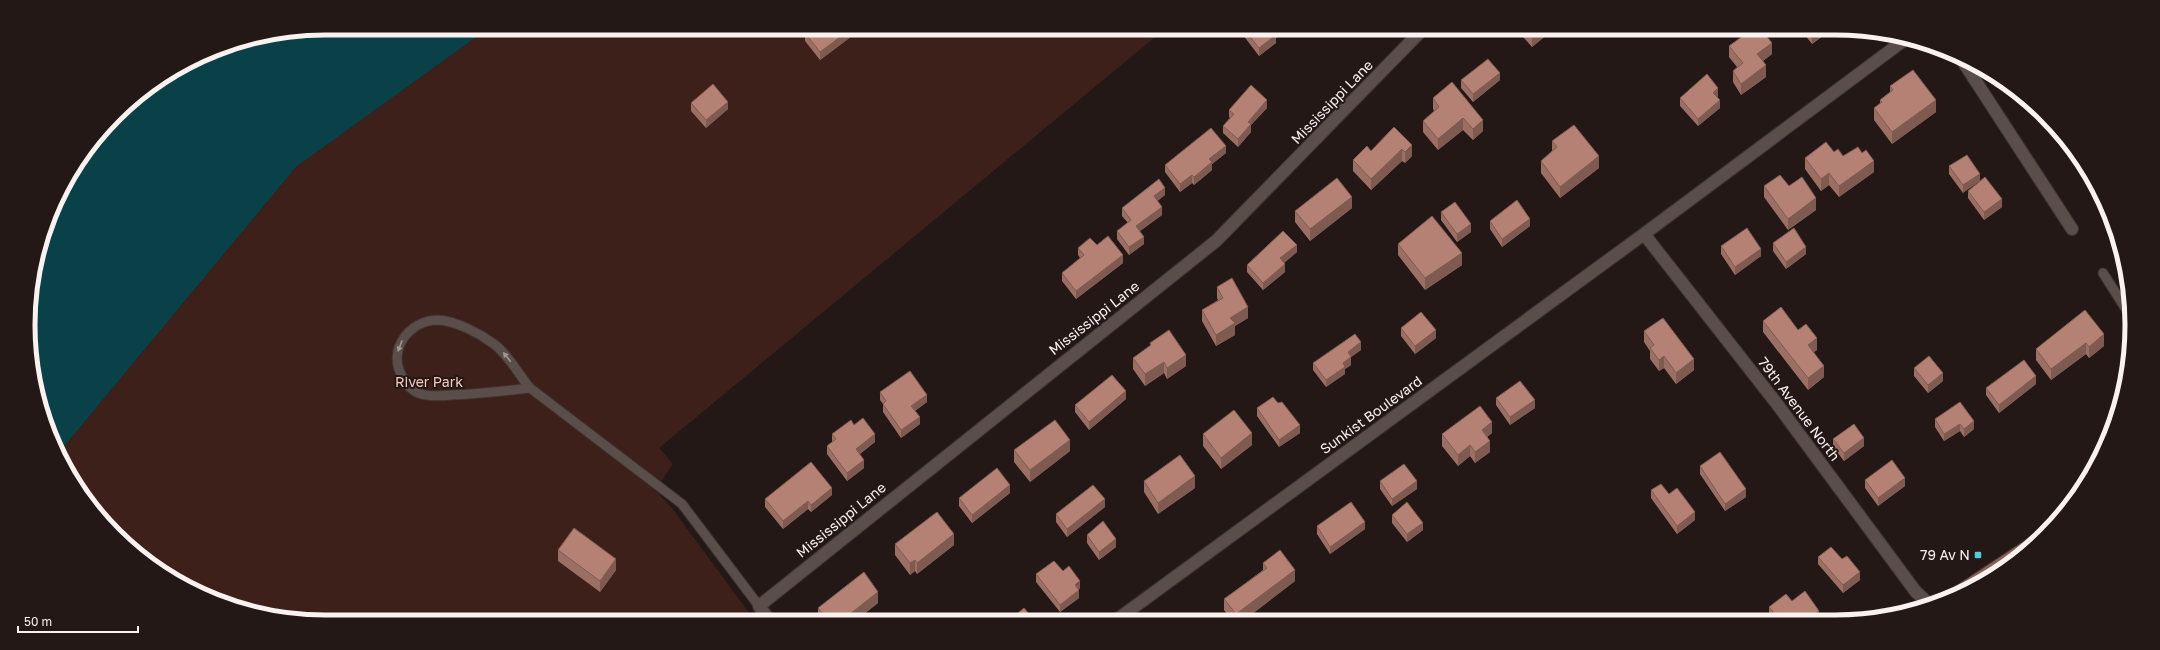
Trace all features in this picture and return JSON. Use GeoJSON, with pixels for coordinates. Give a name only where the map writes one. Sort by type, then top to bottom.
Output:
{"type":"FeatureCollection","features":[{"type":"Feature","properties":{"kind":"street","name":"Mississippi Lane"},"geometry":{"type":"LineString","coordinates":[[759,606],[1216,241],[1417,35]]}},
{"type":"Feature","properties":{"kind":"street","name":"Sunkist Boulevard"},"geometry":{"type":"LineString","coordinates":[[1123,615],[1644,234],[1900,43]]}},
{"type":"Feature","properties":{"kind":"street"},"geometry":{"type":"LineString","coordinates":[[1966,67],[2072,229]]}},
{"type":"Feature","properties":{"kind":"street","name":"79th Avenue North"},"geometry":{"type":"LineString","coordinates":[[1644,234],[1777,404],[1916,592],[1925,601]]}},
{"type":"Feature","properties":{"kind":"street"},"geometry":{"type":"LineString","coordinates":[[759,606],[766,615]]}},
{"type":"Feature","properties":{"kind":"lane"},"geometry":{"type":"LineString","coordinates":[[2103,273],[2124,306]]}},
{"type":"Feature","properties":{"kind":"lane"},"geometry":{"type":"LineString","coordinates":[[530,388],[490,394],[435,396],[420,394],[405,382],[398,370],[396,357],[400,344],[411,329],[426,321],[440,320],[460,326],[494,344],[508,357],[517,372],[530,388],[682,504],[759,606]]}},
{"type":"Feature","properties":{"kind":"green space","name":"River Park"},"geometry":{"type":"Polygon","coordinates":[[[479,35],[1158,35],[659,448],[673,464],[655,490],[672,508],[751,615],[325,615],[287,613],[232,600],[197,585],[180,576],[148,555],[120,530],[95,502],[74,470],[63,448],[296,167],[479,35]]]}},
{"type":"Feature","properties":{"kind":"water"},"geometry":{"type":"Polygon","coordinates":[[[325,35],[479,35],[296,167],[63,448],[50,418],[37,363],[35,325],[37,287],[50,232],[65,197],[74,180],[95,148],[120,120],[148,95],[180,74],[214,57],[250,45],[287,37],[325,35]]]}},
{"type":"Feature","properties":{"kind":"building"},"geometry":{"type":"Polygon","coordinates":[[[807,35],[843,35],[820,52],[807,35]]]}},
{"type":"Feature","properties":{"kind":"building"},"geometry":{"type":"Polygon","coordinates":[[[1249,35],[1276,35],[1259,48],[1249,35]]]}},
{"type":"Feature","properties":{"kind":"building"},"geometry":{"type":"Polygon","coordinates":[[[1744,35],[1766,35],[1772,43],[1757,54],[1766,65],[1741,84],[1733,71],[1743,63],[1729,46],[1744,35]]]}},
{"type":"Feature","properties":{"kind":"building"},"geometry":{"type":"Polygon","coordinates":[[[1488,59],[1500,73],[1473,94],[1461,80],[1488,59]]]}},
{"type":"Feature","properties":{"kind":"building"},"geometry":{"type":"Polygon","coordinates":[[[1913,70],[1936,100],[1892,132],[1874,108],[1882,102],[1880,100],[1893,90],[1890,86],[1913,70]]]}},
{"type":"Feature","properties":{"kind":"building"},"geometry":{"type":"Polygon","coordinates":[[[1707,74],[1718,88],[1713,93],[1720,100],[1698,119],[1680,98],[1707,74]]]}},
{"type":"Feature","properties":{"kind":"building"},"geometry":{"type":"Polygon","coordinates":[[[1452,82],[1483,120],[1473,129],[1463,118],[1438,139],[1423,121],[1439,107],[1433,98],[1452,82]]]}},
{"type":"Feature","properties":{"kind":"building"},"geometry":{"type":"Polygon","coordinates":[[[713,84],[728,102],[706,120],[691,103],[713,84]]]}},
{"type":"Feature","properties":{"kind":"building"},"geometry":{"type":"Polygon","coordinates":[[[1251,85],[1267,100],[1248,122],[1251,124],[1238,139],[1223,126],[1234,114],[1229,110],[1251,85]]]}},
{"type":"Feature","properties":{"kind":"building"},"geometry":{"type":"Polygon","coordinates":[[[1574,125],[1599,156],[1560,187],[1541,161],[1557,147],[1552,141],[1574,125]]]}},
{"type":"Feature","properties":{"kind":"building"},"geometry":{"type":"Polygon","coordinates":[[[1394,127],[1412,145],[1405,152],[1402,149],[1371,179],[1353,160],[1367,146],[1371,151],[1394,127]]]}},
{"type":"Feature","properties":{"kind":"building"},"geometry":{"type":"Polygon","coordinates":[[[1211,128],[1226,146],[1209,159],[1212,162],[1194,177],[1192,175],[1180,184],[1165,165],[1211,128]]]}},
{"type":"Feature","properties":{"kind":"building"},"geometry":{"type":"Polygon","coordinates":[[[1826,142],[1834,152],[1838,149],[1843,156],[1858,147],[1862,153],[1866,150],[1874,161],[1839,186],[1829,173],[1821,179],[1805,158],[1826,142]]]}},
{"type":"Feature","properties":{"kind":"building"},"geometry":{"type":"Polygon","coordinates":[[[1967,155],[1980,174],[1963,185],[1949,166],[1967,155]]]}},
{"type":"Feature","properties":{"kind":"building"},"geometry":{"type":"Polygon","coordinates":[[[1780,175],[1789,186],[1802,177],[1816,198],[1788,219],[1764,186],[1780,175]]]}},
{"type":"Feature","properties":{"kind":"building"},"geometry":{"type":"Polygon","coordinates":[[[1985,177],[2002,199],[1984,212],[1968,191],[1985,177]]]}},
{"type":"Feature","properties":{"kind":"building"},"geometry":{"type":"Polygon","coordinates":[[[1337,178],[1352,197],[1310,229],[1295,211],[1337,178]]]}},
{"type":"Feature","properties":{"kind":"building"},"geometry":{"type":"Polygon","coordinates":[[[1159,179],[1165,188],[1154,196],[1162,207],[1136,226],[1144,237],[1129,247],[1117,231],[1131,220],[1122,208],[1159,179]]]}},
{"type":"Feature","properties":{"kind":"building"},"geometry":{"type":"Polygon","coordinates":[[[1517,200],[1530,219],[1502,239],[1490,221],[1517,200]]]}},
{"type":"Feature","properties":{"kind":"building"},"geometry":{"type":"Polygon","coordinates":[[[1455,202],[1471,224],[1457,234],[1441,212],[1455,202]]]}},
{"type":"Feature","properties":{"kind":"building"},"geometry":{"type":"Polygon","coordinates":[[[1432,216],[1462,253],[1425,278],[1398,244],[1432,216]]]}},
{"type":"Feature","properties":{"kind":"building"},"geometry":{"type":"Polygon","coordinates":[[[1747,228],[1761,249],[1735,267],[1721,246],[1747,228]]]}},
{"type":"Feature","properties":{"kind":"building"},"geometry":{"type":"Polygon","coordinates":[[[1794,228],[1806,247],[1786,262],[1773,243],[1794,228]]]}},
{"type":"Feature","properties":{"kind":"building"},"geometry":{"type":"Polygon","coordinates":[[[1283,231],[1297,245],[1280,258],[1285,264],[1263,283],[1247,265],[1283,231]]]}},
{"type":"Feature","properties":{"kind":"building"},"geometry":{"type":"Polygon","coordinates":[[[1108,236],[1123,255],[1076,291],[1062,273],[1084,255],[1078,248],[1090,238],[1097,245],[1108,236]]]}},
{"type":"Feature","properties":{"kind":"building"},"geometry":{"type":"Polygon","coordinates":[[[1232,278],[1248,307],[1230,318],[1235,323],[1216,335],[1202,310],[1223,298],[1217,287],[1232,278]]]}},
{"type":"Feature","properties":{"kind":"building"},"geometry":{"type":"Polygon","coordinates":[[[1781,307],[1798,330],[1806,324],[1817,338],[1808,345],[1824,366],[1808,378],[1763,321],[1781,307]]]}},
{"type":"Feature","properties":{"kind":"building"},"geometry":{"type":"Polygon","coordinates":[[[2085,310],[2104,334],[2089,347],[2086,343],[2051,369],[2036,349],[2085,310]]]}},
{"type":"Feature","properties":{"kind":"building"},"geometry":{"type":"Polygon","coordinates":[[[1421,312],[1436,330],[1415,346],[1401,328],[1421,312]]]}},
{"type":"Feature","properties":{"kind":"building"},"geometry":{"type":"Polygon","coordinates":[[[1663,318],[1694,359],[1676,373],[1664,356],[1659,360],[1650,348],[1654,345],[1644,331],[1663,318]]]}},
{"type":"Feature","properties":{"kind":"building"},"geometry":{"type":"Polygon","coordinates":[[[1169,330],[1186,355],[1167,368],[1164,362],[1145,374],[1133,358],[1151,345],[1150,343],[1169,330]]]}},
{"type":"Feature","properties":{"kind":"building"},"geometry":{"type":"Polygon","coordinates":[[[1355,334],[1361,342],[1348,352],[1351,357],[1343,363],[1345,367],[1326,380],[1313,363],[1355,334]]]}},
{"type":"Feature","properties":{"kind":"building"},"geometry":{"type":"Polygon","coordinates":[[[1929,356],[1943,373],[1928,385],[1914,368],[1929,356]]]}},
{"type":"Feature","properties":{"kind":"building"},"geometry":{"type":"Polygon","coordinates":[[[2024,360],[2036,376],[1999,405],[1986,388],[2024,360]]]}},
{"type":"Feature","properties":{"kind":"building"},"geometry":{"type":"Polygon","coordinates":[[[910,371],[927,395],[911,406],[920,417],[901,430],[883,404],[886,401],[880,392],[910,371]]]}},
{"type":"Feature","properties":{"kind":"building"},"geometry":{"type":"Polygon","coordinates":[[[1112,375],[1126,391],[1089,422],[1075,405],[1112,375]]]}},
{"type":"Feature","properties":{"kind":"building"},"geometry":{"type":"Polygon","coordinates":[[[1520,381],[1535,400],[1510,417],[1496,398],[1520,381]]]}},
{"type":"Feature","properties":{"kind":"building"},"geometry":{"type":"Polygon","coordinates":[[[1273,397],[1278,403],[1282,402],[1300,425],[1279,440],[1257,408],[1273,397]]]}},
{"type":"Feature","properties":{"kind":"building"},"geometry":{"type":"Polygon","coordinates":[[[1960,402],[1974,421],[1964,429],[1960,424],[1944,434],[1935,419],[1960,402]]]}},
{"type":"Feature","properties":{"kind":"building"},"geometry":{"type":"Polygon","coordinates":[[[1480,406],[1492,422],[1482,430],[1490,441],[1475,452],[1470,445],[1458,455],[1442,434],[1480,406]]]}},
{"type":"Feature","properties":{"kind":"building"},"geometry":{"type":"Polygon","coordinates":[[[1234,410],[1252,433],[1221,458],[1203,434],[1234,410]]]}},
{"type":"Feature","properties":{"kind":"building"},"geometry":{"type":"Polygon","coordinates":[[[863,418],[875,434],[856,449],[864,460],[847,473],[827,446],[836,439],[832,434],[851,420],[854,425],[863,418]]]}},
{"type":"Feature","properties":{"kind":"building"},"geometry":{"type":"Polygon","coordinates":[[[1055,420],[1070,440],[1030,470],[1014,450],[1055,420]]]}},
{"type":"Feature","properties":{"kind":"building"},"geometry":{"type":"Polygon","coordinates":[[[1854,424],[1864,438],[1844,453],[1833,439],[1854,424]]]}},
{"type":"Feature","properties":{"kind":"building"},"geometry":{"type":"Polygon","coordinates":[[[1720,452],[1746,489],[1725,504],[1700,466],[1720,452]]]}},
{"type":"Feature","properties":{"kind":"building"},"geometry":{"type":"Polygon","coordinates":[[[1180,455],[1195,476],[1158,503],[1144,481],[1180,455]]]}},
{"type":"Feature","properties":{"kind":"building"},"geometry":{"type":"Polygon","coordinates":[[[1892,460],[1905,478],[1878,498],[1865,480],[1892,460]]]}},
{"type":"Feature","properties":{"kind":"building"},"geometry":{"type":"Polygon","coordinates":[[[811,462],[832,488],[811,505],[808,501],[783,521],[765,499],[811,462]]]}},
{"type":"Feature","properties":{"kind":"building"},"geometry":{"type":"Polygon","coordinates":[[[1404,464],[1417,481],[1392,499],[1380,481],[1404,464]]]}},
{"type":"Feature","properties":{"kind":"building"},"geometry":{"type":"Polygon","coordinates":[[[997,468],[1010,485],[972,515],[959,498],[997,468]]]}},
{"type":"Feature","properties":{"kind":"building"},"geometry":{"type":"Polygon","coordinates":[[[1661,484],[1669,494],[1677,488],[1695,512],[1677,526],[1651,490],[1661,484]]]}},
{"type":"Feature","properties":{"kind":"building"},"geometry":{"type":"Polygon","coordinates":[[[1093,485],[1105,499],[1067,529],[1056,514],[1093,485]]]}},
{"type":"Feature","properties":{"kind":"building"},"geometry":{"type":"Polygon","coordinates":[[[1351,502],[1365,522],[1330,547],[1317,526],[1351,502]]]}},
{"type":"Feature","properties":{"kind":"building"},"geometry":{"type":"Polygon","coordinates":[[[1407,502],[1423,523],[1407,534],[1392,515],[1407,502]]]}},
{"type":"Feature","properties":{"kind":"building"},"geometry":{"type":"Polygon","coordinates":[[[937,512],[954,534],[917,563],[915,560],[910,563],[895,544],[937,512]]]}},
{"type":"Feature","properties":{"kind":"building"},"geometry":{"type":"Polygon","coordinates":[[[1103,521],[1116,539],[1099,552],[1087,535],[1103,521]]]}},
{"type":"Feature","properties":{"kind":"building"},"geometry":{"type":"Polygon","coordinates":[[[574,528],[616,559],[600,581],[558,550],[574,528]]]}},
{"type":"Feature","properties":{"kind":"building"},"geometry":{"type":"Polygon","coordinates":[[[1831,547],[1842,559],[1847,556],[1860,572],[1843,585],[1818,557],[1831,547]]]}},
{"type":"Feature","properties":{"kind":"building"},"geometry":{"type":"Polygon","coordinates":[[[1280,550],[1295,570],[1236,614],[1224,599],[1267,568],[1263,563],[1280,550]]]}},
{"type":"Feature","properties":{"kind":"building"},"geometry":{"type":"Polygon","coordinates":[[[1054,561],[1063,571],[1069,566],[1080,581],[1075,585],[1079,590],[1060,605],[1036,574],[1054,561]]]}},
{"type":"Feature","properties":{"kind":"building"},"geometry":{"type":"Polygon","coordinates":[[[864,572],[878,592],[849,615],[824,615],[818,608],[864,572]]]}},
{"type":"Feature","properties":{"kind":"building"},"geometry":{"type":"Polygon","coordinates":[[[1805,591],[1819,611],[1814,615],[1770,615],[1773,612],[1769,607],[1786,594],[1792,601],[1805,591]]]}},
{"type":"Feature","properties":{"kind":"building"},"geometry":{"type":"Polygon","coordinates":[[[1024,608],[1030,615],[1016,615],[1024,608]]]}},
{"type":"Feature","properties":{"kind":"place","name":"79 Av N"},"geometry":{"type":"Point","coordinates":[1978,555]}}]}
